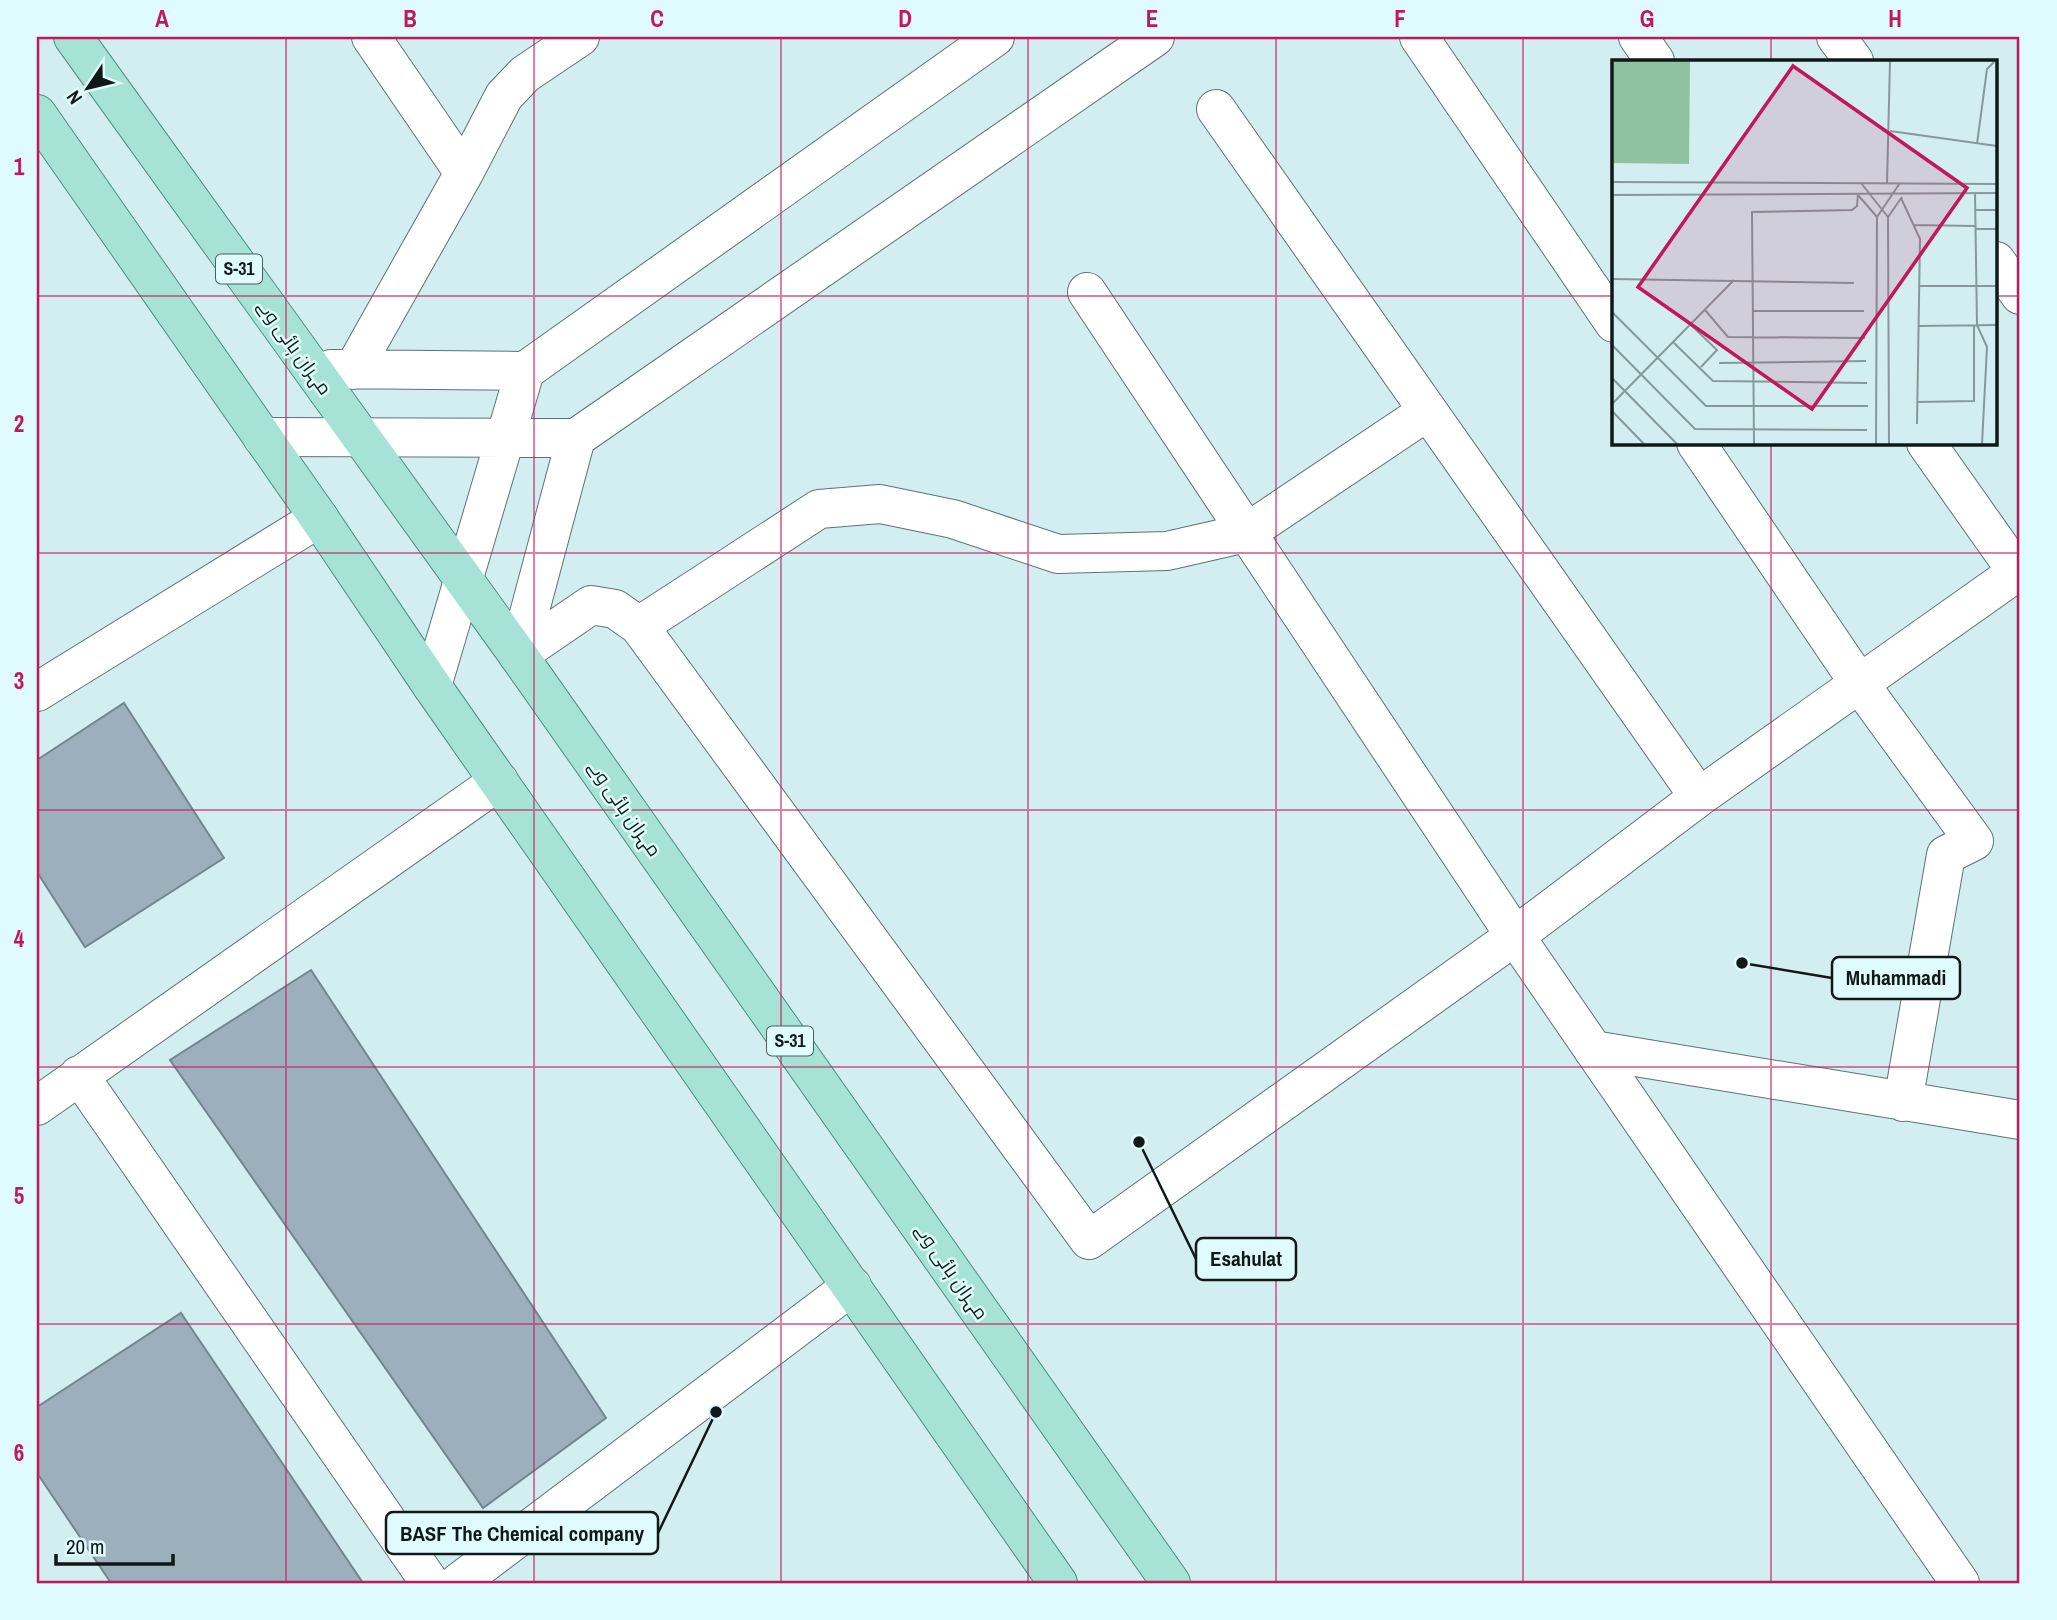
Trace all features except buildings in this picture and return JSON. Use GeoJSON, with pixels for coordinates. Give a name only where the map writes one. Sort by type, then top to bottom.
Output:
{"type":"FeatureCollection","features":[{"type":"Feature","properties":{"kind":"main road","name":"مہران ہائی وے"},"geometry":{"type":"LineString","coordinates":[[73,37],[462,581],[518,655],[1171,1583]]}},
{"type":"Feature","properties":{"kind":"main road"},"geometry":{"type":"LineString","coordinates":[[37,114],[319,517],[432,686],[1058,1583]]}},
{"type":"Feature","properties":{"kind":"street"},"geometry":{"type":"LineString","coordinates":[[370,37],[464,173]]}},
{"type":"Feature","properties":{"kind":"street"},"geometry":{"type":"LineString","coordinates":[[353,370],[464,173],[503,96],[525,74],[580,37]]}},
{"type":"Feature","properties":{"kind":"street"},"geometry":{"type":"LineString","coordinates":[[311,368],[525,371],[995,37]]}},
{"type":"Feature","properties":{"kind":"street"},"geometry":{"type":"LineString","coordinates":[[262,437],[576,438],[1154,37]]}},
{"type":"Feature","properties":{"kind":"street"},"geometry":{"type":"LineString","coordinates":[[1419,37],[1612,320]]}},
{"type":"Feature","properties":{"kind":"street"},"geometry":{"type":"LineString","coordinates":[[1638,37],[1655,60]]}},
{"type":"Feature","properties":{"kind":"street"},"geometry":{"type":"LineString","coordinates":[[1836,37],[1853,60]]}},
{"type":"Feature","properties":{"kind":"street"},"geometry":{"type":"LineString","coordinates":[[1216,109],[1699,797]]}},
{"type":"Feature","properties":{"kind":"street"},"geometry":{"type":"LineString","coordinates":[[1997,262],[2020,295]]}},
{"type":"Feature","properties":{"kind":"street"},"geometry":{"type":"LineString","coordinates":[[1087,292],[1515,936],[1960,1583]]}},
{"type":"Feature","properties":{"kind":"street"},"geometry":{"type":"LineString","coordinates":[[432,686],[525,371]]}},
{"type":"Feature","properties":{"kind":"street"},"geometry":{"type":"LineString","coordinates":[[639,626],[819,509],[880,504],[953,519],[1058,554],[1167,551],[1246,533],[1428,411]]}},
{"type":"Feature","properties":{"kind":"street"},"geometry":{"type":"LineString","coordinates":[[518,655],[576,438]]}},
{"type":"Feature","properties":{"kind":"street"},"geometry":{"type":"LineString","coordinates":[[1697,444],[1859,683],[1973,841],[1946,856],[1903,1102]]}},
{"type":"Feature","properties":{"kind":"street"},"geometry":{"type":"LineString","coordinates":[[518,655],[592,605],[615,609],[639,626],[1089,1240],[1515,936],[1699,797],[2019,573],[1927,444]]}},
{"type":"Feature","properties":{"kind":"street"},"geometry":{"type":"LineString","coordinates":[[37,692],[319,517]]}},
{"type":"Feature","properties":{"kind":"street"},"geometry":{"type":"LineString","coordinates":[[37,1106],[499,781]]}},
{"type":"Feature","properties":{"kind":"street"},"geometry":{"type":"LineString","coordinates":[[1593,1050],[2020,1120]]}},
{"type":"Feature","properties":{"kind":"street"},"geometry":{"type":"LineString","coordinates":[[79,1075],[430,1583]]}},
{"type":"Feature","properties":{"kind":"street"},"geometry":{"type":"LineString","coordinates":[[458,1583],[852,1286]]}},
{"type":"Feature","properties":{"kind":"place","name":"Muhammadi"},"geometry":{"type":"Point","coordinates":[1742,963]}},
{"type":"Feature","properties":{"kind":"place","name":"Esahulat"},"geometry":{"type":"Point","coordinates":[1139,1142]}},
{"type":"Feature","properties":{"kind":"place","name":"BASF The Chemical company"},"geometry":{"type":"Point","coordinates":[716,1412]}}]}
